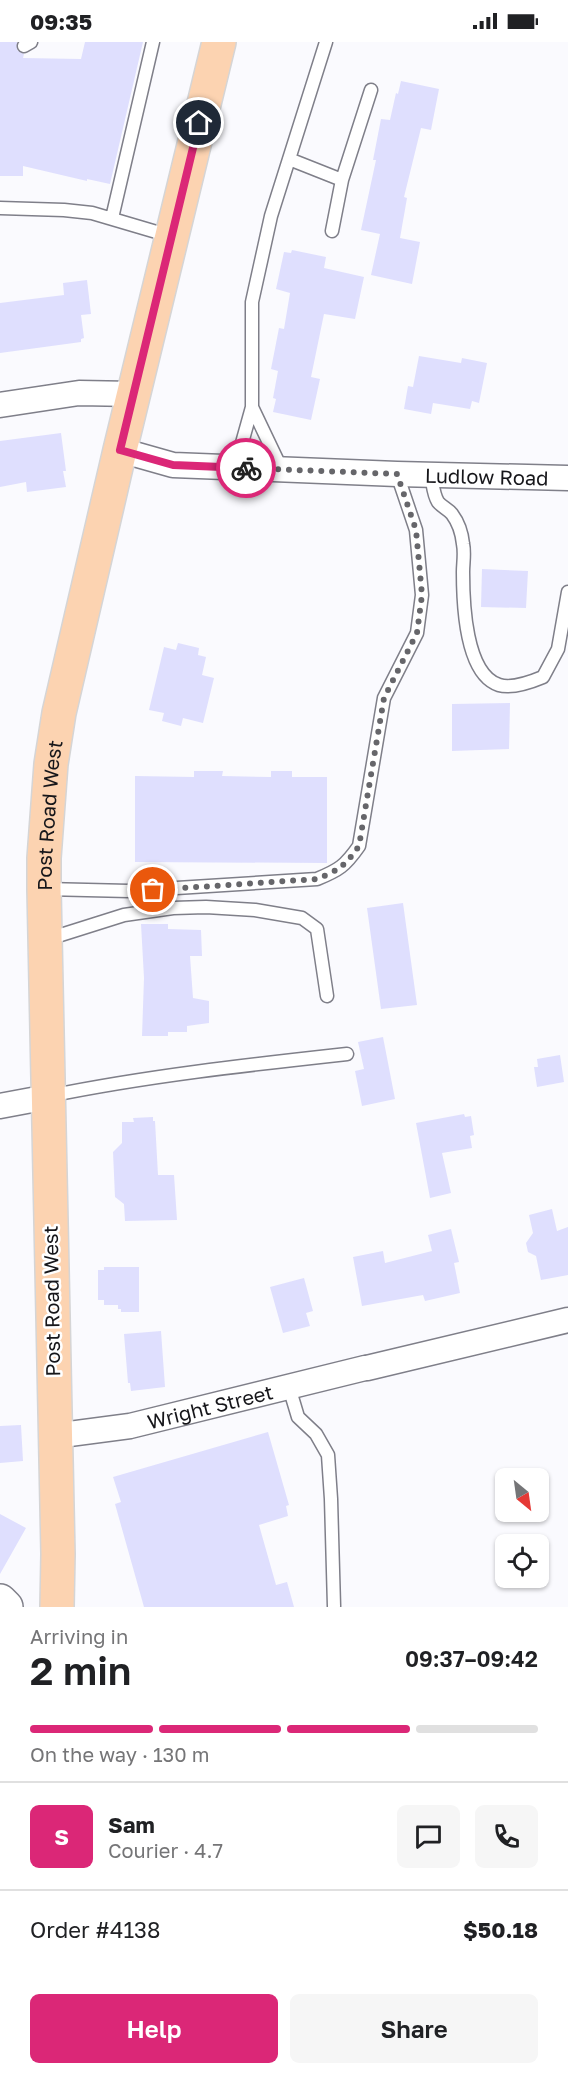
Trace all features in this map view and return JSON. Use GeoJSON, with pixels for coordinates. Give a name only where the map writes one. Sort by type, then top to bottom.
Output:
{"type":"FeatureCollection","features":[{"type":"Feature","properties":{"kind":"main road","name":"Post Road West"},"geometry":{"type":"LineString","coordinates":[[57,1607],[58,1554],[44,940],[44,858],[51,764],[59,713],[120,450],[219,42]]}},
{"type":"Feature","properties":{"kind":"main road"},"geometry":{"type":"LineString","coordinates":[[0,1601],[6,1607]]}},
{"type":"Feature","properties":{"kind":"street"},"geometry":{"type":"LineString","coordinates":[[0,405],[79,393],[134,394]]}},
{"type":"Feature","properties":{"kind":"street","name":"Ludlow Road"},"geometry":{"type":"LineString","coordinates":[[120,450],[173,465],[568,478]]}},
{"type":"Feature","properties":{"kind":"street"},"geometry":{"type":"LineString","coordinates":[[0,1106],[48,1097]]}},
{"type":"Feature","properties":{"kind":"street","name":"Wright Street"},"geometry":{"type":"LineString","coordinates":[[54,1436],[130,1426],[568,1320]]}},
{"type":"Feature","properties":{"kind":"lane"},"geometry":{"type":"LineString","coordinates":[[112,218],[153,42]]}},
{"type":"Feature","properties":{"kind":"lane"},"geometry":{"type":"LineString","coordinates":[[235,468],[252,407],[252,302],[271,216],[326,42]]}},
{"type":"Feature","properties":{"kind":"lane"},"geometry":{"type":"LineString","coordinates":[[332,231],[342,180],[371,90]]}},
{"type":"Feature","properties":{"kind":"lane"},"geometry":{"type":"LineString","coordinates":[[289,159],[342,180]]}},
{"type":"Feature","properties":{"kind":"lane"},"geometry":{"type":"LineString","coordinates":[[0,208],[92,213],[172,236]]}},
{"type":"Feature","properties":{"kind":"lane"},"geometry":{"type":"LineString","coordinates":[[252,407],[282,470]]}},
{"type":"Feature","properties":{"kind":"lane"},"geometry":{"type":"LineString","coordinates":[[44,889],[129,891],[317,879],[348,863],[359,846],[384,698],[417,633],[422,595],[416,530],[397,474]]}},
{"type":"Feature","properties":{"kind":"lane"},"geometry":{"type":"LineString","coordinates":[[431,475],[435,496],[440,505],[452,514],[460,529],[464,546],[463,573],[467,627],[474,659],[484,677],[500,685],[524,684],[543,677],[558,649],[568,592]]}},
{"type":"Feature","properties":{"kind":"lane"},"geometry":{"type":"LineString","coordinates":[[44,940],[124,915],[173,908],[206,907],[255,910],[302,918],[317,929],[327,996]]}},
{"type":"Feature","properties":{"kind":"lane"},"geometry":{"type":"LineString","coordinates":[[48,1097],[146,1079],[347,1054]]}},
{"type":"Feature","properties":{"kind":"lane"},"geometry":{"type":"LineString","coordinates":[[289,1387],[298,1417],[316,1434],[328,1455],[334,1606]]}},
{"type":"Feature","properties":{"kind":"building"},"geometry":{"type":"Polygon","coordinates":[[[0,42],[17,42],[17,50],[24,54],[23,58],[81,59],[85,42],[143,42],[110,184],[23,166],[23,176],[0,176],[0,42]]]}},
{"type":"Feature","properties":{"kind":"building"},"geometry":{"type":"Polygon","coordinates":[[[401,81],[439,89],[431,130],[421,128],[404,197],[407,198],[400,238],[420,242],[412,284],[371,275],[380,234],[361,230],[376,160],[373,160],[381,119],[390,120],[401,81]]]}},
{"type":"Feature","properties":{"kind":"building"},"geometry":{"type":"Polygon","coordinates":[[[292,250],[326,257],[324,268],[364,277],[355,319],[324,314],[311,377],[320,379],[311,420],[273,412],[278,371],[271,369],[279,328],[284,329],[290,293],[276,289],[284,252],[291,253],[292,250]]]}},
{"type":"Feature","properties":{"kind":"building"},"geometry":{"type":"Polygon","coordinates":[[[87,280],[91,314],[81,315],[84,338],[81,342],[0,353],[0,303],[64,295],[63,283],[87,280]]]}},
{"type":"Feature","properties":{"kind":"building"},"geometry":{"type":"Polygon","coordinates":[[[419,356],[461,363],[462,358],[487,363],[479,403],[472,401],[470,409],[433,403],[431,414],[404,409],[408,386],[413,387],[419,356]]]}},
{"type":"Feature","properties":{"kind":"building"},"geometry":{"type":"Polygon","coordinates":[[[61,433],[66,487],[27,492],[26,482],[0,487],[0,441],[61,433]]]}},
{"type":"Feature","properties":{"kind":"building"},"geometry":{"type":"Polygon","coordinates":[[[482,569],[528,571],[526,608],[481,607],[482,569]]]}},
{"type":"Feature","properties":{"kind":"building"},"geometry":{"type":"Polygon","coordinates":[[[178,643],[199,648],[198,655],[206,657],[202,675],[214,678],[203,723],[183,718],[181,726],[162,721],[164,713],[149,710],[164,647],[176,650],[178,643]]]}},
{"type":"Feature","properties":{"kind":"building"},"geometry":{"type":"Polygon","coordinates":[[[510,703],[509,749],[452,751],[452,704],[510,703]]]}},
{"type":"Feature","properties":{"kind":"building"},"geometry":{"type":"Polygon","coordinates":[[[194,771],[223,771],[222,776],[271,777],[271,771],[292,771],[292,777],[327,777],[327,863],[135,862],[135,776],[194,777],[194,771]]]}},
{"type":"Feature","properties":{"kind":"building"},"geometry":{"type":"Polygon","coordinates":[[[403,903],[417,1005],[381,1009],[367,908],[403,903]]]}},
{"type":"Feature","properties":{"kind":"building"},"geometry":{"type":"Polygon","coordinates":[[[141,924],[168,924],[168,929],[201,930],[202,956],[190,956],[193,998],[209,1001],[209,1023],[187,1026],[187,1032],[168,1032],[168,1036],[142,1036],[144,978],[141,924]]]}},
{"type":"Feature","properties":{"kind":"building"},"geometry":{"type":"Polygon","coordinates":[[[383,1037],[395,1099],[362,1106],[355,1071],[364,1069],[358,1042],[383,1037]]]}},
{"type":"Feature","properties":{"kind":"building"},"geometry":{"type":"Polygon","coordinates":[[[560,1055],[564,1082],[537,1087],[534,1067],[538,1067],[537,1059],[560,1055]]]}},
{"type":"Feature","properties":{"kind":"building"},"geometry":{"type":"Polygon","coordinates":[[[464,1114],[465,1117],[471,1116],[474,1135],[470,1136],[472,1148],[442,1153],[451,1193],[430,1198],[416,1123],[464,1114]]]}},
{"type":"Feature","properties":{"kind":"building"},"geometry":{"type":"Polygon","coordinates":[[[153,1117],[158,1175],[174,1175],[177,1220],[125,1221],[124,1204],[115,1197],[113,1152],[122,1143],[122,1122],[134,1122],[133,1118],[153,1117]]]}},
{"type":"Feature","properties":{"kind":"building"},"geometry":{"type":"Polygon","coordinates":[[[552,1209],[557,1231],[568,1227],[568,1275],[541,1280],[536,1256],[528,1252],[526,1243],[533,1233],[529,1215],[552,1209]]]}},
{"type":"Feature","properties":{"kind":"building"},"geometry":{"type":"Polygon","coordinates":[[[451,1229],[459,1262],[454,1263],[460,1293],[425,1301],[423,1295],[362,1306],[353,1257],[383,1251],[385,1263],[432,1251],[428,1235],[451,1229]]]}},
{"type":"Feature","properties":{"kind":"building"},"geometry":{"type":"Polygon","coordinates":[[[104,1267],[139,1267],[139,1312],[121,1312],[118,1305],[104,1305],[104,1300],[98,1300],[98,1270],[104,1270],[104,1267]]]}},
{"type":"Feature","properties":{"kind":"building"},"geometry":{"type":"Polygon","coordinates":[[[304,1278],[313,1311],[306,1313],[310,1326],[283,1333],[270,1287],[304,1278]]]}},
{"type":"Feature","properties":{"kind":"building"},"geometry":{"type":"Polygon","coordinates":[[[161,1331],[165,1387],[131,1391],[130,1383],[128,1383],[124,1334],[161,1331]]]}},
{"type":"Feature","properties":{"kind":"building"},"geometry":{"type":"Polygon","coordinates":[[[21,1425],[23,1461],[0,1463],[0,1426],[21,1425]]]}},
{"type":"Feature","properties":{"kind":"building"},"geometry":{"type":"Polygon","coordinates":[[[268,1432],[289,1505],[286,1506],[288,1516],[259,1525],[276,1585],[287,1582],[294,1607],[144,1607],[115,1504],[121,1502],[113,1477],[268,1432]]]}},
{"type":"Feature","properties":{"kind":"building"},"geometry":{"type":"Polygon","coordinates":[[[0,1514],[26,1528],[0,1574],[0,1514]]]}},
{"type":"Feature","properties":{"kind":"way so far"},"geometry":{"type":"LineString","coordinates":[[153,890],[317,879],[348,863],[359,846],[384,698],[417,633],[422,595],[416,530],[397,474],[246,468]]}},
{"type":"Feature","properties":{"kind":"route"},"geometry":{"type":"LineString","coordinates":[[199,123],[120,450],[173,465],[246,468]]}}]}
